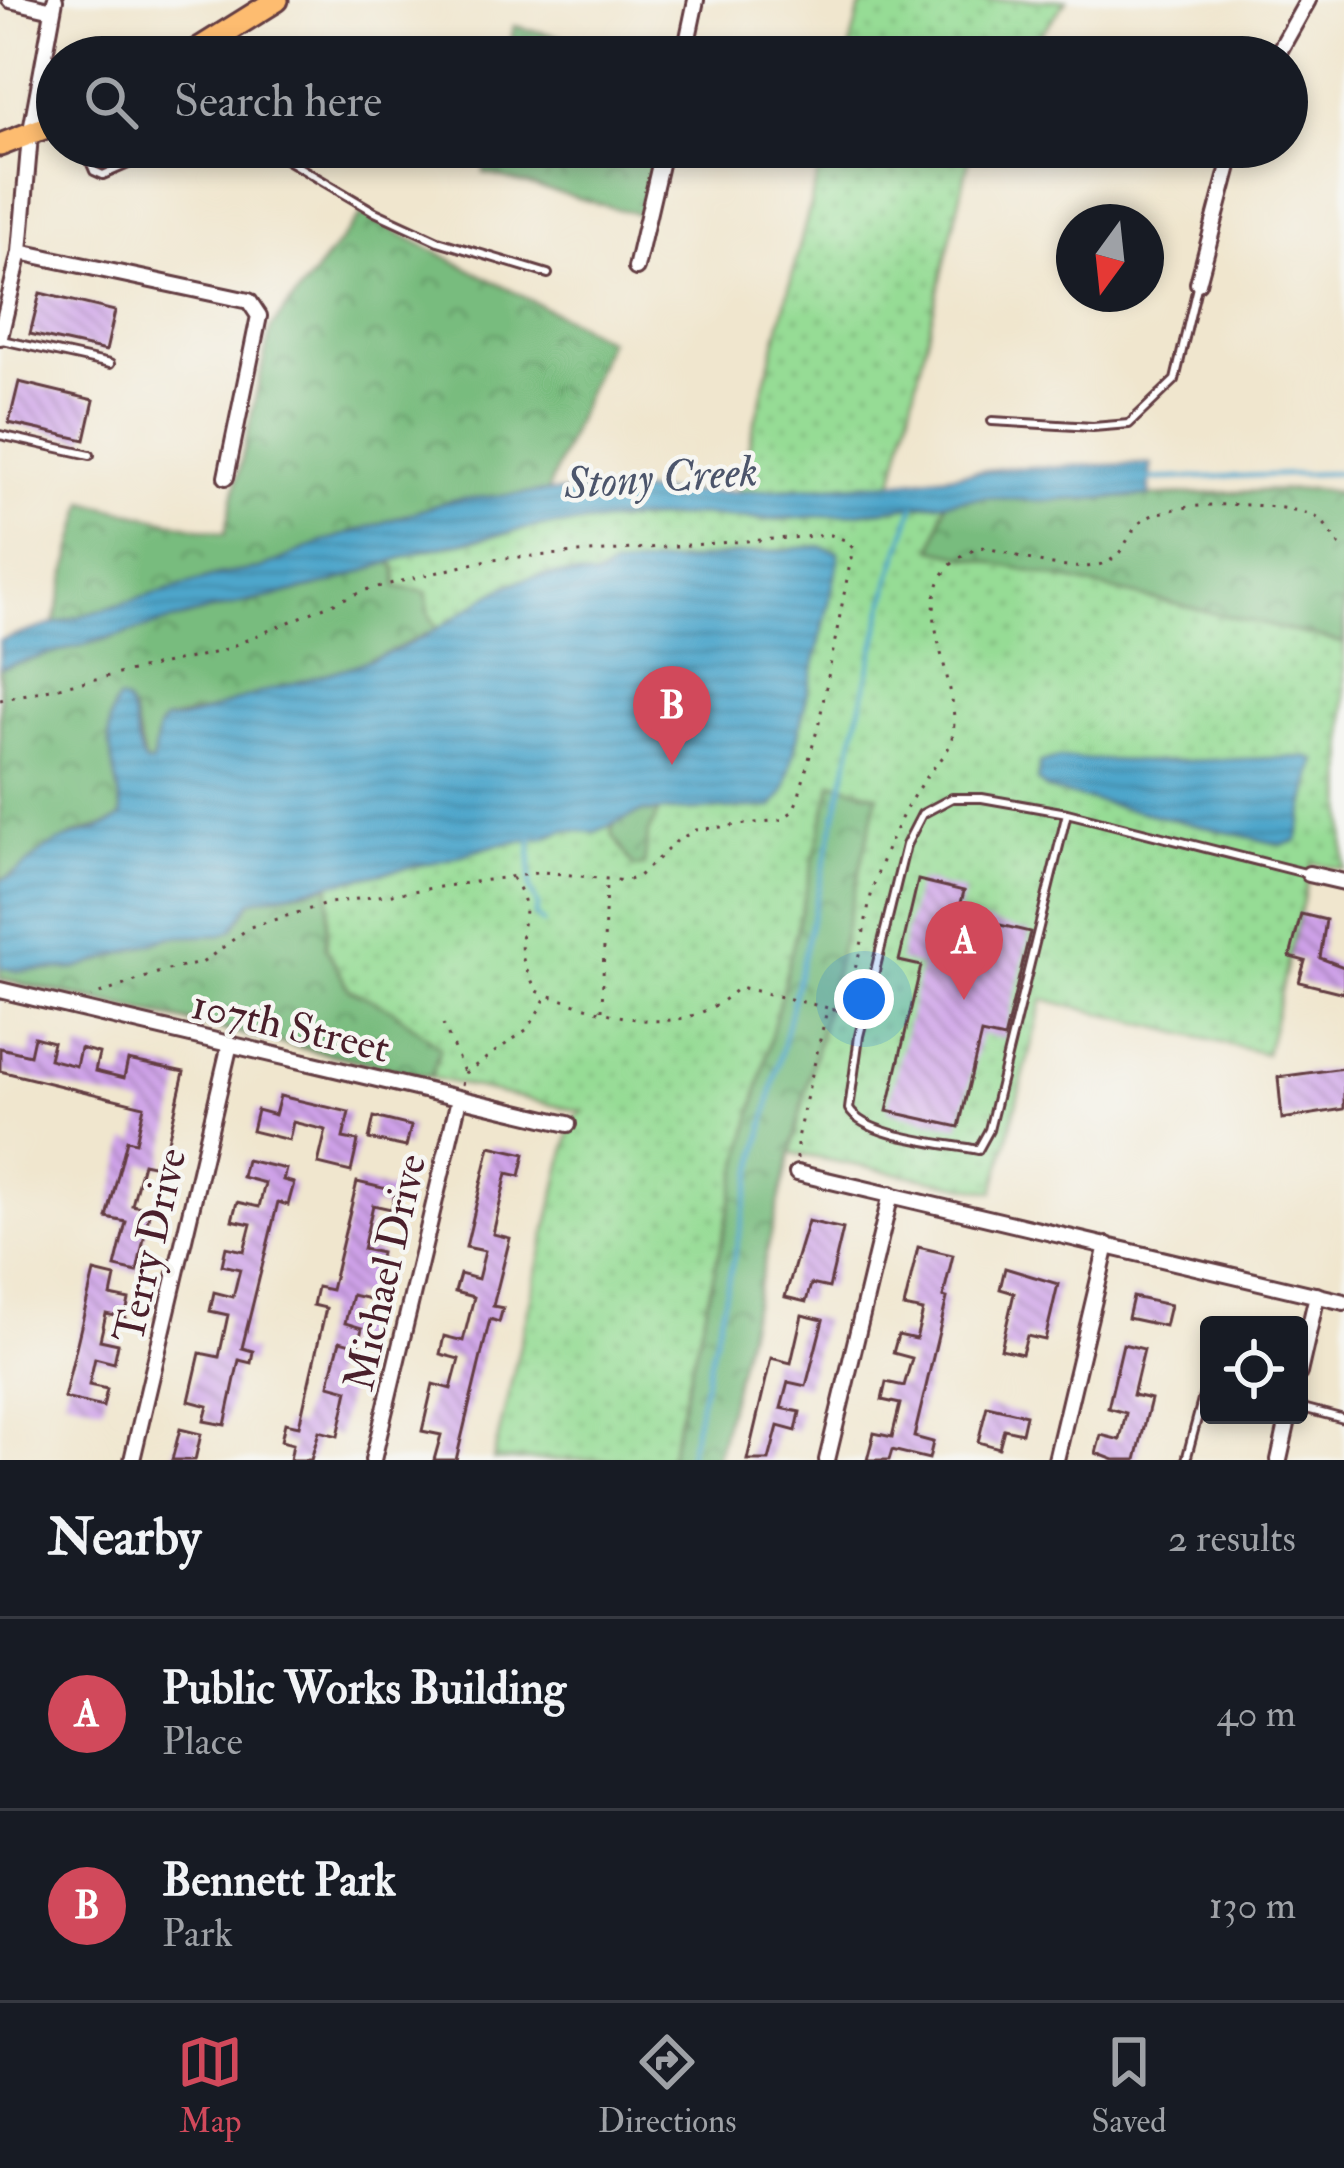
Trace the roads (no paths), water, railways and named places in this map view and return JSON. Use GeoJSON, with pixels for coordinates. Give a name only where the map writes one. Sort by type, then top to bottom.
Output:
{"type":"FeatureCollection","features":[{"type":"Feature","properties":{"kind":"main road"},"geometry":{"type":"LineString","coordinates":[[234,36],[277,0]]}},
{"type":"Feature","properties":{"kind":"main road"},"geometry":{"type":"LineString","coordinates":[[0,145],[36,133]]}},
{"type":"Feature","properties":{"kind":"street"},"geometry":{"type":"LineString","coordinates":[[10,0],[54,5],[48,36]]}},
{"type":"Feature","properties":{"kind":"street"},"geometry":{"type":"LineString","coordinates":[[688,36],[696,0]]}},
{"type":"Feature","properties":{"kind":"street"},"geometry":{"type":"LineString","coordinates":[[1288,36],[1308,0]]}},
{"type":"Feature","properties":{"kind":"street"},"geometry":{"type":"LineString","coordinates":[[0,338],[20,252],[36,103]]}},
{"type":"Feature","properties":{"kind":"street"},"geometry":{"type":"LineString","coordinates":[[636,268],[659,168]]}},
{"type":"Feature","properties":{"kind":"street"},"geometry":{"type":"LineString","coordinates":[[1198,283],[1228,168]]}},
{"type":"Feature","properties":{"kind":"street"},"geometry":{"type":"LineString","coordinates":[[20,252],[249,301],[260,316],[226,477]]}},
{"type":"Feature","properties":{"kind":"street"},"geometry":{"type":"LineString","coordinates":[[1309,874],[1344,882]]}},
{"type":"Feature","properties":{"kind":"street","name":"107th Street"},"geometry":{"type":"LineString","coordinates":[[0,990],[568,1124]]}},
{"type":"Feature","properties":{"kind":"street","name":"Terry Drive"},"geometry":{"type":"LineString","coordinates":[[132,1460],[230,1044]]}},
{"type":"Feature","properties":{"kind":"street","name":"Michael Drive"},"geometry":{"type":"LineString","coordinates":[[373,1460],[459,1099]]}},
{"type":"Feature","properties":{"kind":"street"},"geometry":{"type":"LineString","coordinates":[[797,1173],[1344,1302]]}},
{"type":"Feature","properties":{"kind":"street"},"geometry":{"type":"LineString","coordinates":[[827,1460],[890,1194]]}},
{"type":"Feature","properties":{"kind":"street"},"geometry":{"type":"LineString","coordinates":[[1056,1460],[1107,1245]]}},
{"type":"Feature","properties":{"kind":"street"},"geometry":{"type":"LineString","coordinates":[[1308,1334],[1317,1295]]}},
{"type":"Feature","properties":{"kind":"street"},"geometry":{"type":"LineString","coordinates":[[1279,1460],[1287,1424]]}},
{"type":"Feature","properties":{"kind":"lane"},"geometry":{"type":"LineString","coordinates":[[301,168],[375,212],[438,241],[548,274]]}},
{"type":"Feature","properties":{"kind":"lane"},"geometry":{"type":"LineString","coordinates":[[992,422],[1130,424],[1175,380],[1198,283]]}},
{"type":"Feature","properties":{"kind":"lane"},"geometry":{"type":"LineString","coordinates":[[0,338],[110,364]]}},
{"type":"Feature","properties":{"kind":"lane"},"geometry":{"type":"LineString","coordinates":[[0,435],[90,455]]}},
{"type":"Feature","properties":{"kind":"lane"},"geometry":{"type":"LineString","coordinates":[[1066,813],[989,1130],[978,1150],[893,1134],[853,1117],[849,1109],[864,1016],[906,845],[922,814],[952,798],[982,798],[1066,813],[1309,874]]}},
{"type":"Feature","properties":{"kind":"lane"},"geometry":{"type":"LineString","coordinates":[[1186,1460],[1200,1408]]}},
{"type":"Feature","properties":{"kind":"lane"},"geometry":{"type":"LineString","coordinates":[[1308,1409],[1344,1418]]}},
{"type":"Feature","properties":{"kind":"water"},"geometry":{"type":"Polygon","coordinates":[[[1151,464],[1149,496],[1037,501],[985,497],[768,520],[700,515],[540,526],[425,550],[328,584],[207,611],[0,668],[0,640],[218,575],[260,569],[317,544],[452,500],[547,492],[737,492],[893,482],[1006,468],[1151,464]]]}},
{"type":"Feature","properties":{"kind":"water"},"geometry":{"type":"Polygon","coordinates":[[[819,546],[838,552],[839,560],[785,790],[773,807],[641,812],[595,832],[564,830],[545,838],[252,900],[233,929],[221,935],[170,937],[76,969],[0,967],[0,880],[58,842],[122,816],[109,740],[118,700],[130,709],[139,749],[145,763],[152,763],[164,721],[198,715],[392,652],[517,582],[565,574],[595,578],[612,568],[819,546]]]}},
{"type":"Feature","properties":{"kind":"water"},"geometry":{"type":"Polygon","coordinates":[[[1059,758],[1155,762],[1316,760],[1297,841],[1282,845],[1048,790],[1037,781],[1040,763],[1059,758]]]}},
{"type":"Feature","properties":{"kind":"waterway","name":"Stony Creek"},"geometry":{"type":"LineString","coordinates":[[1146,479],[1344,473]]}},
{"type":"Feature","properties":{"kind":"waterway"},"geometry":{"type":"LineString","coordinates":[[687,1460],[890,580],[914,506]]}},
{"type":"Feature","properties":{"kind":"waterway"},"geometry":{"type":"LineString","coordinates":[[531,841],[530,889],[538,906],[535,915],[543,923]]}},
{"type":"Feature","properties":{"kind":"place","name":"Bennett Park"},"geometry":{"type":"Point","coordinates":[672,765]}},
{"type":"Feature","properties":{"kind":"place","name":"Public Works Building"},"geometry":{"type":"Point","coordinates":[964,1000]}}]}
